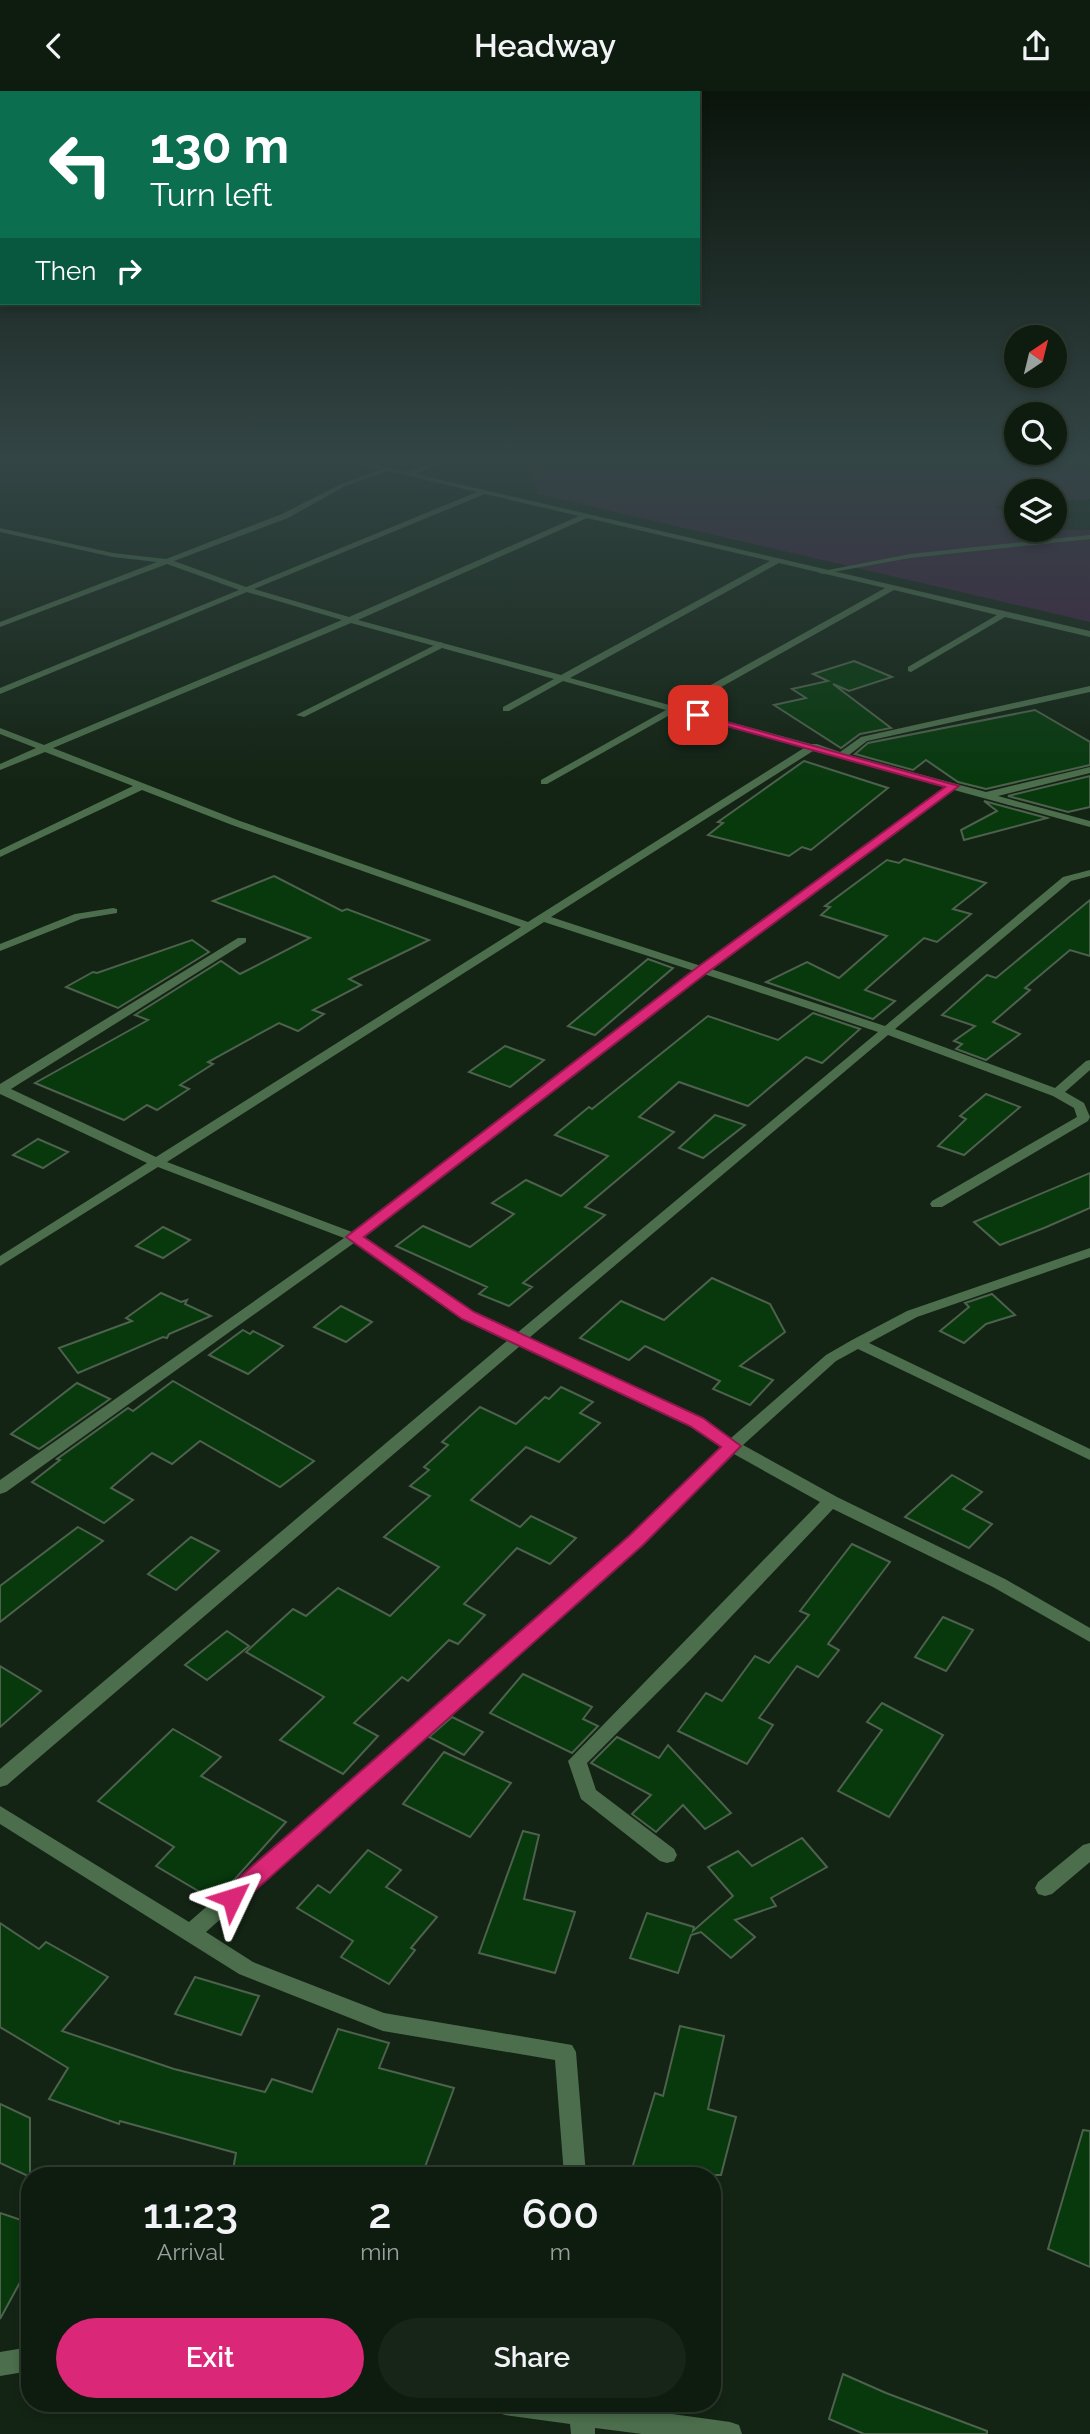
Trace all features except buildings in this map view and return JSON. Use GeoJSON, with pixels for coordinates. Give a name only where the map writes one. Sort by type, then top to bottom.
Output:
{"type":"FeatureCollection","features":[{"type":"Feature","properties":{"kind":"street"},"geometry":{"type":"LineString","coordinates":[[0,625],[152,566]]}},
{"type":"Feature","properties":{"kind":"street"},"geometry":{"type":"LineString","coordinates":[[181,566],[245,589],[349,620],[1090,824]]}},
{"type":"Feature","properties":{"kind":"street"},"geometry":{"type":"LineString","coordinates":[[0,691],[301,566]]}},
{"type":"Feature","properties":{"kind":"street"},"geometry":{"type":"LineString","coordinates":[[0,767],[471,566]]}},
{"type":"Feature","properties":{"kind":"street"},"geometry":{"type":"LineString","coordinates":[[506,709],[767,566]]}},
{"type":"Feature","properties":{"kind":"street"},"geometry":{"type":"LineString","coordinates":[[799,566],[1090,634]]}},
{"type":"Feature","properties":{"kind":"street"},"geometry":{"type":"LineString","coordinates":[[822,572],[853,566]]}},
{"type":"Feature","properties":{"kind":"street"},"geometry":{"type":"LineString","coordinates":[[544,782],[892,588]]}},
{"type":"Feature","properties":{"kind":"street"},"geometry":{"type":"LineString","coordinates":[[911,669],[1004,614]]}},
{"type":"Feature","properties":{"kind":"street"},"geometry":{"type":"LineString","coordinates":[[301,715],[441,645]]}},
{"type":"Feature","properties":{"kind":"street"},"geometry":{"type":"LineString","coordinates":[[842,755],[864,739],[1090,689]]}},
{"type":"Feature","properties":{"kind":"street"},"geometry":{"type":"LineString","coordinates":[[0,731],[236,823],[528,926]]}},
{"type":"Feature","properties":{"kind":"street"},"geometry":{"type":"LineString","coordinates":[[0,1262],[814,746]]}},
{"type":"Feature","properties":{"kind":"street"},"geometry":{"type":"LineString","coordinates":[[987,795],[1090,769]]}},
{"type":"Feature","properties":{"kind":"street"},"geometry":{"type":"LineString","coordinates":[[0,854],[142,786]]}},
{"type":"Feature","properties":{"kind":"street"},"geometry":{"type":"LineString","coordinates":[[0,1488],[354,1237],[704,969],[953,786]]}},
{"type":"Feature","properties":{"kind":"street"},"geometry":{"type":"LineString","coordinates":[[0,1780],[1067,879],[1090,873]]}},
{"type":"Feature","properties":{"kind":"street"},"geometry":{"type":"LineString","coordinates":[[0,948],[79,916],[113,911]]}},
{"type":"Feature","properties":{"kind":"street"},"geometry":{"type":"LineString","coordinates":[[543,918],[888,1031],[1057,1093],[1080,1106],[1084,1118],[937,1204]]}},
{"type":"Feature","properties":{"kind":"street"},"geometry":{"type":"LineString","coordinates":[[1,1089],[242,940]]}},
{"type":"Feature","properties":{"kind":"street"},"geometry":{"type":"LineString","coordinates":[[1057,1093],[1090,1064]]}},
{"type":"Feature","properties":{"kind":"street"},"geometry":{"type":"LineString","coordinates":[[1,1089],[156,1162],[354,1237],[468,1316],[696,1422],[732,1446],[831,1501],[999,1583],[1090,1636]]}},
{"type":"Feature","properties":{"kind":"street"},"geometry":{"type":"LineString","coordinates":[[191,1933],[636,1541],[732,1446],[831,1358],[912,1314],[1090,1252]]}},
{"type":"Feature","properties":{"kind":"street"},"geometry":{"type":"LineString","coordinates":[[857,1343],[1090,1455]]}},
{"type":"Feature","properties":{"kind":"street"},"geometry":{"type":"LineString","coordinates":[[667,1855],[588,1794],[577,1761],[685,1654],[831,1501]]}},
{"type":"Feature","properties":{"kind":"street"},"geometry":{"type":"LineString","coordinates":[[0,1814],[246,1968],[383,2022],[565,2052],[574,2167]]}},
{"type":"Feature","properties":{"kind":"street"},"geometry":{"type":"LineString","coordinates":[[1045,1888],[1090,1851]]}},
{"type":"Feature","properties":{"kind":"street"},"geometry":{"type":"LineString","coordinates":[[0,2364],[21,2360]]}},
{"type":"Feature","properties":{"kind":"street"},"geometry":{"type":"LineString","coordinates":[[558,2412],[730,2434]]}},
{"type":"Feature","properties":{"kind":"shaded area"},"geometry":{"type":"Polygon","coordinates":[[[850,566],[1090,566],[1090,622],[850,566]]]}},
{"type":"Feature","properties":{"kind":"route"},"geometry":{"type":"LineString","coordinates":[[232,1898],[636,1541],[732,1446],[696,1422],[468,1316],[354,1237],[704,969],[953,786],[698,715]]}}]}
